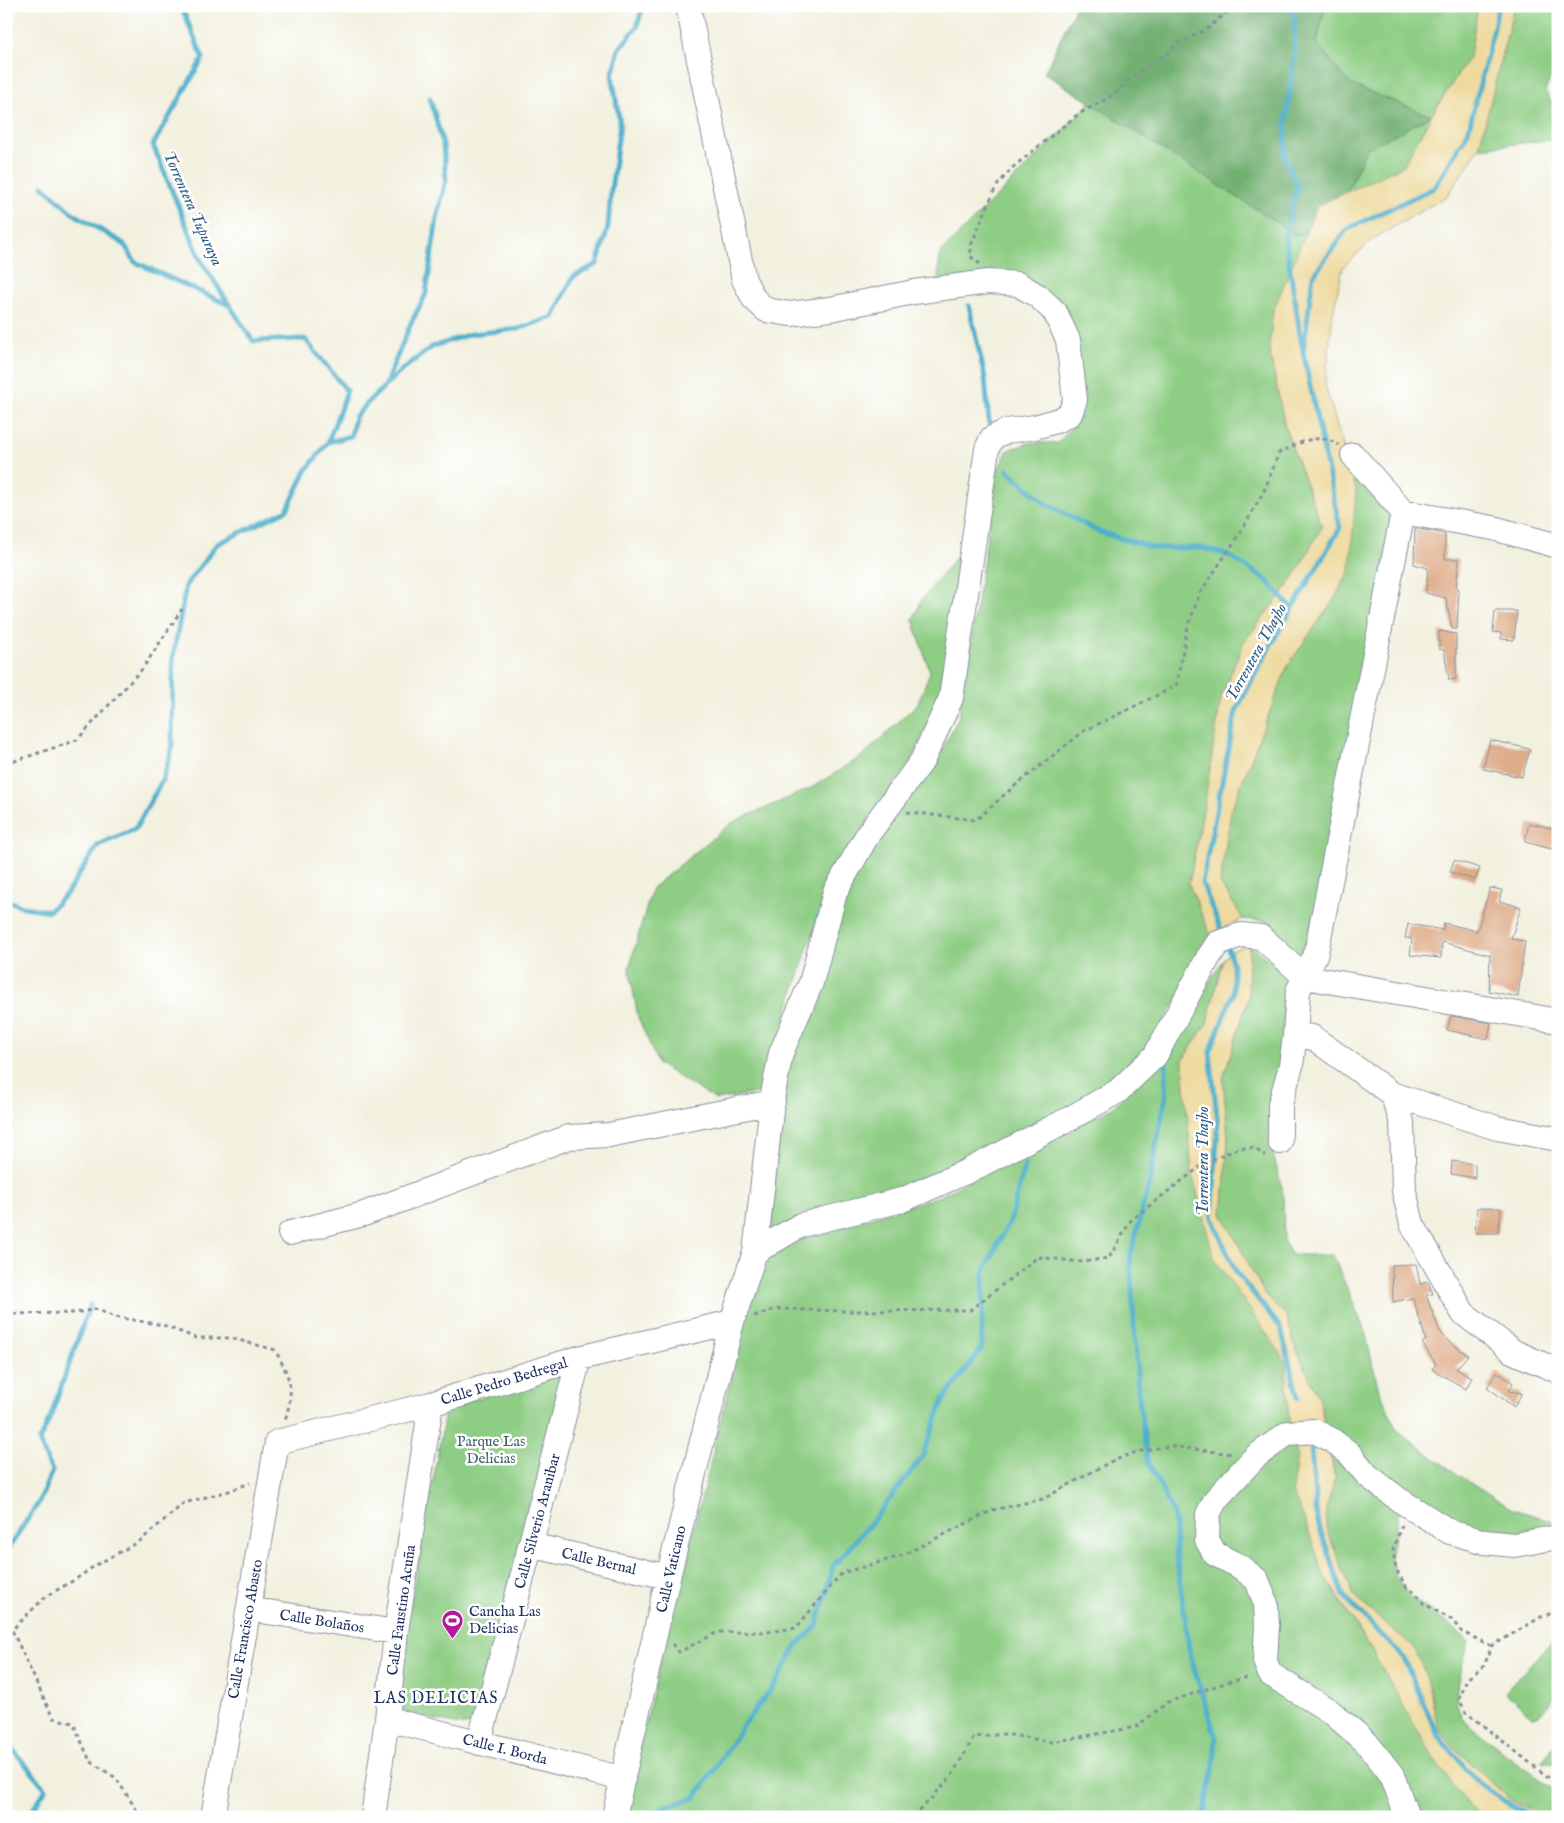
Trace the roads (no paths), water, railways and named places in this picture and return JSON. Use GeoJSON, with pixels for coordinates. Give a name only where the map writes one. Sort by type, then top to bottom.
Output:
{"type":"FeatureCollection","features":[{"type":"Feature","properties":{"kind":"street","name":"Calle Vaticano"},"geometry":{"type":"LineString","coordinates":[[614,1817],[668,1577],[732,1322],[755,1252],[773,1102],[781,1053],[811,983],[836,892],[868,834],[922,760],[951,698],[986,449],[992,438],[1007,431],[1035,427],[1059,420],[1070,414],[1075,400],[1068,340],[1055,312],[1038,296],[1018,284],[988,282],[914,292],[830,309],[790,314],[766,310],[754,299],[744,280],[688,6]]}},
{"type":"Feature","properties":{"kind":"street"},"geometry":{"type":"LineString","coordinates":[[1353,455],[1403,512],[1493,528],[1558,546]]}},
{"type":"Feature","properties":{"kind":"street"},"geometry":{"type":"LineString","coordinates":[[1275,1150],[1280,1104],[1291,1066],[1298,991],[1316,953],[1403,512]]}},
{"type":"Feature","properties":{"kind":"street"},"geometry":{"type":"LineString","coordinates":[[755,1252],[801,1225],[902,1200],[968,1171],[1118,1091],[1155,1056],[1218,943],[1241,935],[1261,937],[1305,977],[1558,1022]]}},
{"type":"Feature","properties":{"kind":"street"},"geometry":{"type":"LineString","coordinates":[[1295,1034],[1312,1037],[1392,1094],[1497,1128],[1558,1139]]}},
{"type":"Feature","properties":{"kind":"street"},"geometry":{"type":"LineString","coordinates":[[1392,1094],[1402,1122],[1404,1191],[1412,1224],[1463,1313],[1514,1352],[1558,1371]]}},
{"type":"Feature","properties":{"kind":"street"},"geometry":{"type":"LineString","coordinates":[[290,1233],[364,1214],[569,1136],[609,1135],[773,1102]]}},
{"type":"Feature","properties":{"kind":"street","name":"Calle Pedro Bedregal"},"geometry":{"type":"LineString","coordinates":[[277,1442],[431,1404],[579,1358],[732,1322]]}},
{"type":"Feature","properties":{"kind":"street","name":"Calle Silverio Aranibar"},"geometry":{"type":"LineString","coordinates":[[479,1742],[579,1358]]}},
{"type":"Feature","properties":{"kind":"street","name":"Calle Faustino Acuña"},"geometry":{"type":"LineString","coordinates":[[372,1817],[387,1719],[396,1632],[431,1404]]}},
{"type":"Feature","properties":{"kind":"street"},"geometry":{"type":"LineString","coordinates":[[1407,1817],[1392,1775],[1366,1742],[1331,1712],[1270,1674],[1265,1661],[1266,1604],[1257,1580],[1239,1566],[1215,1554],[1207,1540],[1208,1514],[1216,1499],[1255,1457],[1288,1433],[1314,1431],[1330,1439],[1349,1453],[1367,1475],[1406,1505],[1450,1532],[1485,1542],[1514,1545],[1558,1537]]}},
{"type":"Feature","properties":{"kind":"street","name":"Calle Francisco Abasto"},"geometry":{"type":"LineString","coordinates":[[213,1817],[277,1442]]}},
{"type":"Feature","properties":{"kind":"street","name":"Calle Bernal"},"geometry":{"type":"LineString","coordinates":[[530,1545],[668,1577]]}},
{"type":"Feature","properties":{"kind":"street","name":"Calle Bolaños"},"geometry":{"type":"LineString","coordinates":[[249,1609],[396,1632]]}},
{"type":"Feature","properties":{"kind":"street","name":"Calle I. Borda"},"geometry":{"type":"LineString","coordinates":[[387,1719],[623,1779]]}},
{"type":"Feature","properties":{"kind":"waterway","name":"Torrentera Tupuraya"},"geometry":{"type":"LineString","coordinates":[[6,900],[24,907],[49,911],[67,893],[98,845],[135,829],[163,779],[172,749],[173,657],[186,585],[217,544],[287,510],[306,471],[328,442],[347,391],[305,339],[253,341],[201,261],[153,145],[203,58],[181,6]]}},
{"type":"Feature","properties":{"kind":"waterway"},"geometry":{"type":"LineString","coordinates":[[328,442],[351,436],[355,417],[371,399],[403,369],[432,347],[470,334],[518,329],[553,317],[573,277],[597,264],[608,227],[620,124],[612,75],[619,49],[637,27],[643,6]]}},
{"type":"Feature","properties":{"kind":"waterway"},"geometry":{"type":"LineString","coordinates":[[1294,6],[1295,49],[1286,122],[1285,157],[1297,186],[1285,236],[1302,347]]}},
{"type":"Feature","properties":{"kind":"waterway","name":"Torrentera Thajho"},"geometry":{"type":"LineString","coordinates":[[1223,935],[1202,883],[1236,711],[1265,655],[1340,528],[1303,352],[1313,276],[1347,229],[1434,188],[1468,132],[1498,6]]}},
{"type":"Feature","properties":{"kind":"waterway"},"geometry":{"type":"LineString","coordinates":[[386,383],[411,323],[426,294],[437,218],[446,180],[443,144],[430,98]]}},
{"type":"Feature","properties":{"kind":"waterway"},"geometry":{"type":"LineString","coordinates":[[43,186],[71,212],[124,244],[135,262],[229,305]]}},
{"type":"Feature","properties":{"kind":"waterway"},"geometry":{"type":"LineString","coordinates":[[969,306],[985,378],[989,423]]}},
{"type":"Feature","properties":{"kind":"waterway"},"geometry":{"type":"LineString","coordinates":[[1007,470],[1045,503],[1099,532],[1154,548],[1202,548],[1228,555],[1265,579],[1292,608]]}},
{"type":"Feature","properties":{"kind":"waterway","name":"Torrentera Thajho"},"geometry":{"type":"LineString","coordinates":[[1227,945],[1233,965],[1233,993],[1210,1052],[1218,1125],[1212,1218],[1236,1272],[1281,1328],[1298,1398]]}},
{"type":"Feature","properties":{"kind":"waterway"},"geometry":{"type":"LineString","coordinates":[[1166,1055],[1166,1094],[1149,1183],[1130,1258],[1138,1390],[1147,1459],[1174,1515],[1177,1561],[1190,1656],[1216,1738],[1213,1772],[1203,1817]]}},
{"type":"Feature","properties":{"kind":"waterway"},"geometry":{"type":"LineString","coordinates":[[648,1817],[666,1807],[696,1797],[744,1724],[774,1686],[797,1645],[817,1626],[833,1566],[872,1522],[922,1457],[944,1399],[981,1349],[984,1272],[1011,1218],[1025,1164]]}},
{"type":"Feature","properties":{"kind":"waterway"},"geometry":{"type":"LineString","coordinates":[[6,1552],[39,1502],[52,1471],[39,1441],[50,1418],[90,1305]]}},
{"type":"Feature","properties":{"kind":"waterway","name":"Torrentera Thajho"},"geometry":{"type":"LineString","coordinates":[[1311,1449],[1317,1520],[1342,1594],[1403,1657],[1438,1736],[1478,1782],[1531,1817]]}},
{"type":"Feature","properties":{"kind":"waterway"},"geometry":{"type":"LineString","coordinates":[[6,1739],[46,1789],[28,1817]]}},
{"type":"Feature","properties":{"kind":"place","name":"Cancha Las Delicias"},"geometry":{"type":"Point","coordinates":[453,1639]}},
{"type":"Feature","properties":{"kind":"district","name":"LAS DELICIAS"},"geometry":{"type":"Point","coordinates":[436,1697]}},
{"type":"Feature","properties":{"kind":"park label","name":"Parque Las Delicias"},"geometry":{"type":"Point","coordinates":[491,1450]}}]}
